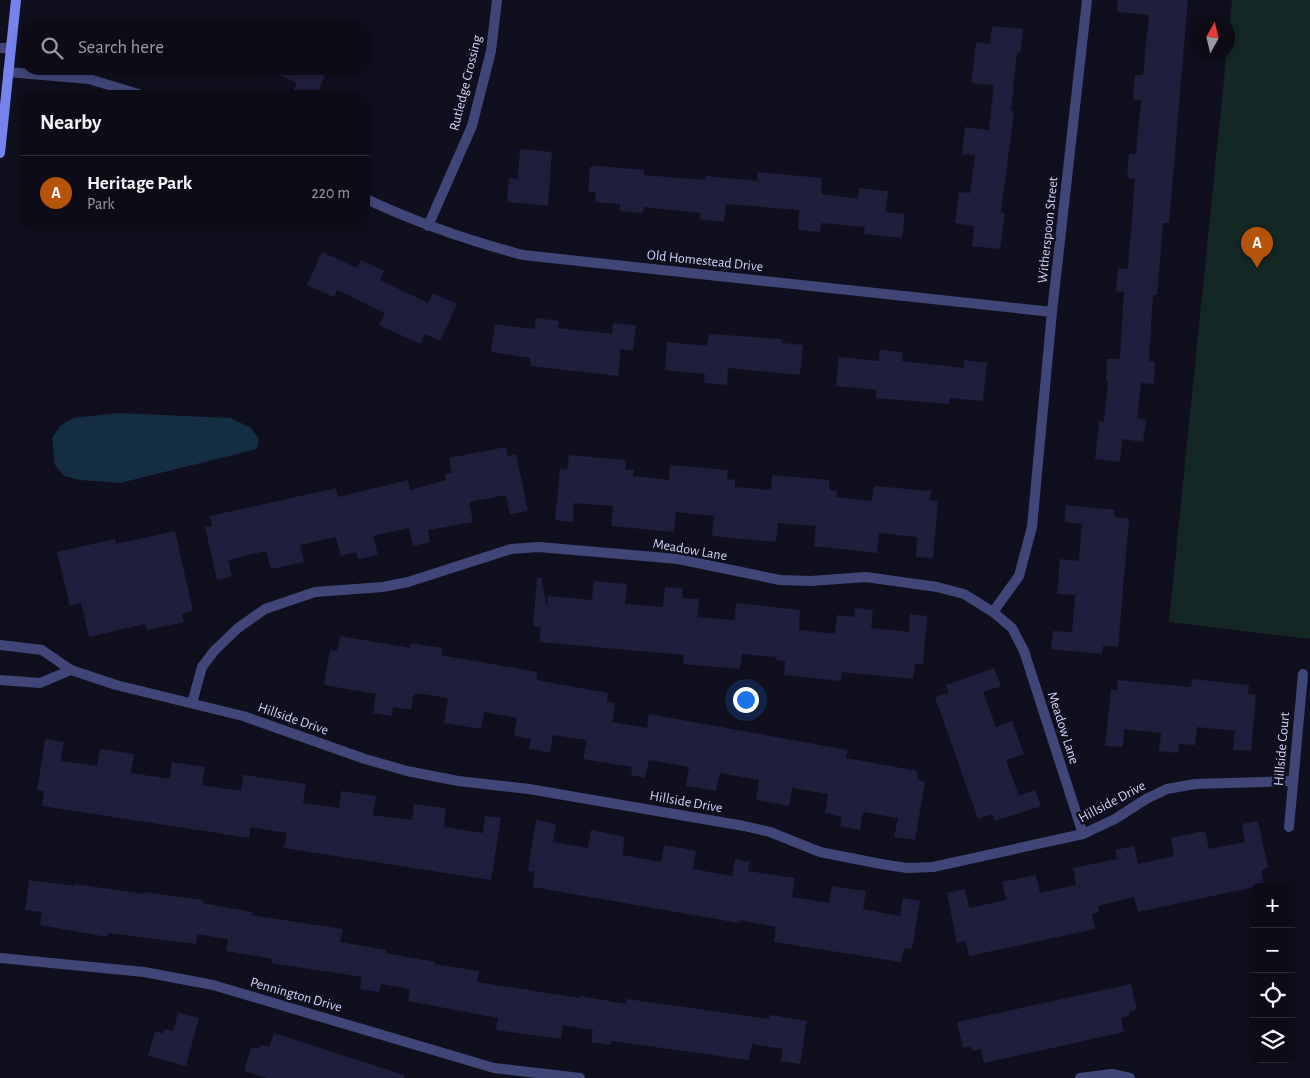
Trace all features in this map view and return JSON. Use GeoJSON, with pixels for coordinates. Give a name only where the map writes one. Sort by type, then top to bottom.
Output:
{"type":"FeatureCollection","features":[{"type":"Feature","properties":{"kind":"street"},"geometry":{"type":"LineString","coordinates":[[0,153],[3,90],[8,72],[5,48],[16,0]]}},
{"type":"Feature","properties":{"kind":"street","name":"Rutledge Crossing"},"geometry":{"type":"LineString","coordinates":[[428,226],[472,126],[491,51],[497,0]]}},
{"type":"Feature","properties":{"kind":"street","name":"Witherspoon Street"},"geometry":{"type":"LineString","coordinates":[[993,612],[1019,576],[1032,527],[1052,312],[1087,0]]}},
{"type":"Feature","properties":{"kind":"street"},"geometry":{"type":"LineString","coordinates":[[8,72],[20,73]]}},
{"type":"Feature","properties":{"kind":"street"},"geometry":{"type":"LineString","coordinates":[[43,75],[89,79],[126,90]]}},
{"type":"Feature","properties":{"kind":"street","name":"Old Homestead Drive"},"geometry":{"type":"LineString","coordinates":[[370,201],[464,240],[523,255],[1052,312]]}},
{"type":"Feature","properties":{"kind":"street","name":"Meadow Lane"},"geometry":{"type":"LineString","coordinates":[[192,703],[202,667],[214,651],[238,628],[265,609],[314,592],[383,587],[408,582],[511,549],[539,547],[678,559],[780,580],[811,581],[866,577],[937,586],[964,594],[993,612],[1012,628],[1024,651],[1083,834]]}},
{"type":"Feature","properties":{"kind":"street","name":"Hillside Drive"},"geometry":{"type":"LineString","coordinates":[[0,645],[42,650],[72,670],[156,697],[192,703],[243,716],[365,759],[407,770],[458,781],[529,789],[744,826],[770,832],[820,852],[907,868],[933,867],[1083,834],[1116,819],[1146,799],[1167,789],[1195,784],[1293,781]]}},
{"type":"Feature","properties":{"kind":"street"},"geometry":{"type":"LineString","coordinates":[[0,680],[40,683],[72,670]]}},
{"type":"Feature","properties":{"kind":"street","name":"Hillside Court"},"geometry":{"type":"LineString","coordinates":[[1288,827],[1303,674]]}},
{"type":"Feature","properties":{"kind":"street","name":"Pennington Drive"},"geometry":{"type":"LineString","coordinates":[[0,958],[177,977],[212,985],[494,1068],[580,1078]]}},
{"type":"Feature","properties":{"kind":"street"},"geometry":{"type":"LineString","coordinates":[[1080,1078],[1112,1074],[1130,1078]]}},
{"type":"Feature","properties":{"kind":"green space"},"geometry":{"type":"Polygon","coordinates":[[[1232,0],[1310,0],[1310,639],[1169,622],[1226,60],[1235,60],[1235,15],[1230,15],[1232,0]]]}},
{"type":"Feature","properties":{"kind":"water"},"geometry":{"type":"Polygon","coordinates":[[[118,413],[231,418],[251,428],[259,439],[257,449],[120,483],[80,480],[64,476],[55,465],[52,438],[60,426],[73,418],[118,413]]]}},
{"type":"Feature","properties":{"kind":"building"},"geometry":{"type":"Polygon","coordinates":[[[1118,0],[1188,0],[1169,223],[1163,223],[1157,295],[1153,295],[1149,361],[1155,362],[1154,384],[1141,383],[1137,418],[1146,420],[1143,442],[1122,439],[1120,462],[1095,459],[1099,421],[1104,422],[1108,381],[1106,381],[1107,359],[1120,359],[1124,292],[1116,291],[1118,268],[1128,269],[1135,179],[1127,178],[1129,154],[1136,154],[1141,100],[1133,99],[1135,75],[1143,75],[1149,15],[1117,12],[1118,0]]]}},
{"type":"Feature","properties":{"kind":"building"},"geometry":{"type":"Polygon","coordinates":[[[992,26],[1023,29],[1020,53],[1017,52],[1011,111],[1014,111],[1001,213],[1005,213],[1000,249],[972,246],[974,226],[955,223],[959,192],[970,193],[975,155],[962,154],[965,127],[989,130],[994,85],[971,83],[976,42],[990,44],[992,26]]]}},
{"type":"Feature","properties":{"kind":"building"},"geometry":{"type":"Polygon","coordinates":[[[279,75],[325,76],[319,90],[294,90],[297,83],[279,75]]]}},
{"type":"Feature","properties":{"kind":"building"},"geometry":{"type":"Polygon","coordinates":[[[520,149],[552,152],[548,206],[507,202],[509,178],[518,179],[520,149]]]}},
{"type":"Feature","properties":{"kind":"building"},"geometry":{"type":"Polygon","coordinates":[[[590,167],[644,170],[644,175],[705,180],[706,176],[757,181],[758,172],[822,178],[821,194],[858,199],[859,188],[888,191],[885,212],[905,214],[902,238],[864,234],[865,227],[821,223],[820,232],[798,230],[799,210],[726,204],[724,222],[700,219],[701,213],[644,207],[643,213],[619,211],[620,204],[595,202],[596,192],[588,192],[590,167]]]}},
{"type":"Feature","properties":{"kind":"building"},"geometry":{"type":"Polygon","coordinates":[[[322,252],[357,268],[361,260],[384,271],[380,280],[428,303],[433,293],[457,304],[440,341],[425,334],[420,344],[379,325],[385,313],[337,290],[334,297],[307,285],[322,252]]]}},
{"type":"Feature","properties":{"kind":"building"},"geometry":{"type":"Polygon","coordinates":[[[536,318],[559,321],[558,328],[612,334],[613,323],[636,325],[633,351],[621,349],[618,376],[530,366],[531,358],[491,352],[495,324],[535,329],[536,318]]]}},
{"type":"Feature","properties":{"kind":"building"},"geometry":{"type":"Polygon","coordinates":[[[709,334],[782,339],[782,343],[803,345],[800,375],[728,368],[727,385],[704,383],[705,374],[665,370],[667,342],[707,346],[709,334]]]}},
{"type":"Feature","properties":{"kind":"building"},"geometry":{"type":"Polygon","coordinates":[[[880,350],[903,352],[902,361],[964,368],[964,360],[987,363],[983,401],[950,398],[949,404],[876,398],[876,390],[836,386],[839,357],[879,361],[880,350]]]}},
{"type":"Feature","properties":{"kind":"building"},"geometry":{"type":"Polygon","coordinates":[[[506,447],[508,456],[516,454],[528,511],[510,514],[506,495],[469,502],[473,522],[428,530],[430,542],[413,546],[409,528],[373,536],[378,555],[358,559],[356,552],[341,556],[336,537],[300,545],[304,562],[271,569],[266,551],[228,560],[232,576],[217,580],[205,527],[212,526],[210,516],[336,488],[338,497],[408,480],[410,490],[446,480],[445,475],[452,473],[449,458],[506,447]]]}},
{"type":"Feature","properties":{"kind":"building"},"geometry":{"type":"Polygon","coordinates":[[[569,455],[626,460],[625,470],[634,470],[633,476],[669,480],[670,465],[728,470],[727,479],[735,480],[735,487],[771,490],[772,475],[829,480],[829,490],[837,491],[836,497],[872,501],[874,486],[931,491],[930,500],[938,501],[933,558],[916,557],[917,537],[879,533],[877,553],[814,546],[816,526],[778,523],[776,542],[712,536],[714,516],[676,512],[674,532],[611,526],[613,506],[574,503],[573,522],[555,520],[560,469],[567,470],[569,455]]]}},
{"type":"Feature","properties":{"kind":"building"},"geometry":{"type":"Polygon","coordinates":[[[1066,505],[1115,510],[1114,517],[1129,519],[1118,647],[1103,646],[1102,654],[1051,649],[1053,631],[1072,632],[1075,595],[1057,594],[1060,559],[1079,561],[1082,524],[1065,522],[1066,505]]]}},
{"type":"Feature","properties":{"kind":"building"},"geometry":{"type":"Polygon","coordinates":[[[175,531],[193,611],[182,614],[184,622],[147,630],[145,624],[89,637],[81,603],[70,606],[57,552],[115,539],[116,544],[175,531]]]}},
{"type":"Feature","properties":{"kind":"building"},"geometry":{"type":"Polygon","coordinates":[[[541,577],[547,607],[548,596],[592,600],[594,581],[627,584],[625,604],[663,607],[665,587],[683,589],[682,598],[699,599],[697,617],[735,620],[736,603],[800,610],[799,630],[835,634],[837,615],[854,617],[855,608],[873,610],[871,628],[909,632],[910,614],[927,616],[923,664],[915,664],[913,679],[842,672],[841,681],[784,675],[785,661],[776,660],[777,657],[742,654],[740,669],[683,664],[684,655],[539,642],[541,627],[533,626],[537,578],[541,577]]]}},
{"type":"Feature","properties":{"kind":"building"},"geometry":{"type":"Polygon","coordinates":[[[340,636],[410,648],[411,643],[442,648],[441,655],[537,672],[536,680],[608,693],[607,702],[615,703],[612,722],[647,728],[649,714],[848,750],[846,758],[918,771],[917,780],[925,782],[915,840],[894,837],[898,818],[863,812],[860,830],[840,826],[842,817],[825,813],[828,794],[792,788],[789,806],[756,800],[759,780],[720,773],[716,791],[686,786],[689,767],[649,760],[645,778],[631,775],[632,767],[583,759],[587,740],[553,735],[550,753],[529,749],[531,739],[514,736],[517,718],[484,712],[481,729],[444,723],[448,698],[414,693],[411,710],[393,707],[392,716],[373,713],[376,694],[324,685],[330,650],[337,651],[340,636]]]}},
{"type":"Feature","properties":{"kind":"building"},"geometry":{"type":"Polygon","coordinates":[[[994,668],[1001,686],[983,692],[996,727],[1012,721],[1024,754],[1006,760],[1019,796],[1035,790],[1041,806],[995,821],[992,814],[978,819],[935,697],[949,693],[946,685],[994,668]]]}},
{"type":"Feature","properties":{"kind":"building"},"geometry":{"type":"Polygon","coordinates":[[[1192,679],[1249,685],[1248,694],[1256,695],[1251,751],[1233,750],[1235,731],[1197,727],[1195,745],[1179,744],[1178,753],[1159,751],[1161,733],[1124,729],[1123,747],[1105,746],[1111,689],[1117,690],[1118,680],[1191,687],[1192,679]]]}},
{"type":"Feature","properties":{"kind":"building"},"geometry":{"type":"Polygon","coordinates":[[[45,739],[64,742],[61,761],[97,766],[100,749],[134,754],[131,773],[170,779],[172,762],[205,767],[202,785],[241,791],[243,775],[306,784],[303,803],[339,808],[341,791],[376,796],[373,815],[412,820],[414,804],[446,808],[444,827],[483,833],[485,816],[501,818],[491,880],[284,848],[287,833],[251,827],[249,838],[42,806],[44,791],[37,790],[45,739]]]}},
{"type":"Feature","properties":{"kind":"building"},"geometry":{"type":"Polygon","coordinates":[[[536,820],[556,824],[553,842],[588,848],[591,830],[625,837],[622,855],[661,862],[664,845],[696,851],[693,869],[732,876],[735,859],[750,862],[748,871],[795,878],[792,897],[829,903],[832,886],[866,891],[863,909],[900,916],[903,898],[920,901],[912,949],[904,948],[901,962],[774,942],[776,927],[740,920],[739,923],[533,887],[535,872],[528,871],[536,820]]]}},
{"type":"Feature","properties":{"kind":"building"},"geometry":{"type":"Polygon","coordinates":[[[1258,821],[1268,868],[1261,870],[1264,883],[1250,883],[1250,888],[1138,912],[1134,897],[1098,906],[1099,912],[1092,914],[1095,929],[969,956],[966,941],[957,943],[947,893],[965,889],[969,908],[1006,900],[1002,882],[1036,875],[1040,893],[1076,885],[1073,868],[1117,859],[1115,850],[1134,846],[1138,864],[1174,856],[1171,838],[1205,831],[1209,849],[1245,842],[1242,824],[1258,821]]]}},
{"type":"Feature","properties":{"kind":"building"},"geometry":{"type":"Polygon","coordinates":[[[29,880],[203,900],[202,903],[252,912],[251,915],[343,929],[340,942],[386,950],[386,953],[435,962],[434,964],[479,971],[477,982],[626,1004],[627,999],[769,1019],[770,1015],[807,1021],[800,1064],[781,1061],[783,1049],[752,1044],[749,1060],[611,1041],[611,1045],[591,1042],[593,1030],[563,1025],[561,1039],[496,1030],[498,1018],[408,1001],[410,989],[381,984],[379,992],[360,989],[362,977],[271,963],[272,959],[226,951],[228,939],[197,934],[196,944],[108,933],[107,937],[40,925],[42,912],[25,910],[29,880]]]}},
{"type":"Feature","properties":{"kind":"building"},"geometry":{"type":"Polygon","coordinates":[[[1131,984],[1137,1010],[1129,1012],[1129,1016],[1121,1018],[1124,1032],[984,1063],[981,1049],[972,1051],[971,1046],[963,1048],[957,1022],[1131,984]]]}},
{"type":"Feature","properties":{"kind":"building"},"geometry":{"type":"Polygon","coordinates":[[[178,1013],[199,1018],[186,1066],[148,1056],[155,1031],[163,1034],[164,1029],[173,1031],[178,1013]]]}},
{"type":"Feature","properties":{"kind":"building"},"geometry":{"type":"Polygon","coordinates":[[[274,1033],[404,1075],[404,1078],[267,1078],[244,1071],[251,1047],[259,1049],[261,1045],[269,1047],[274,1033]]]}},
{"type":"Feature","properties":{"kind":"place","name":"Heritage Park"},"geometry":{"type":"Point","coordinates":[1257,268]}}]}
